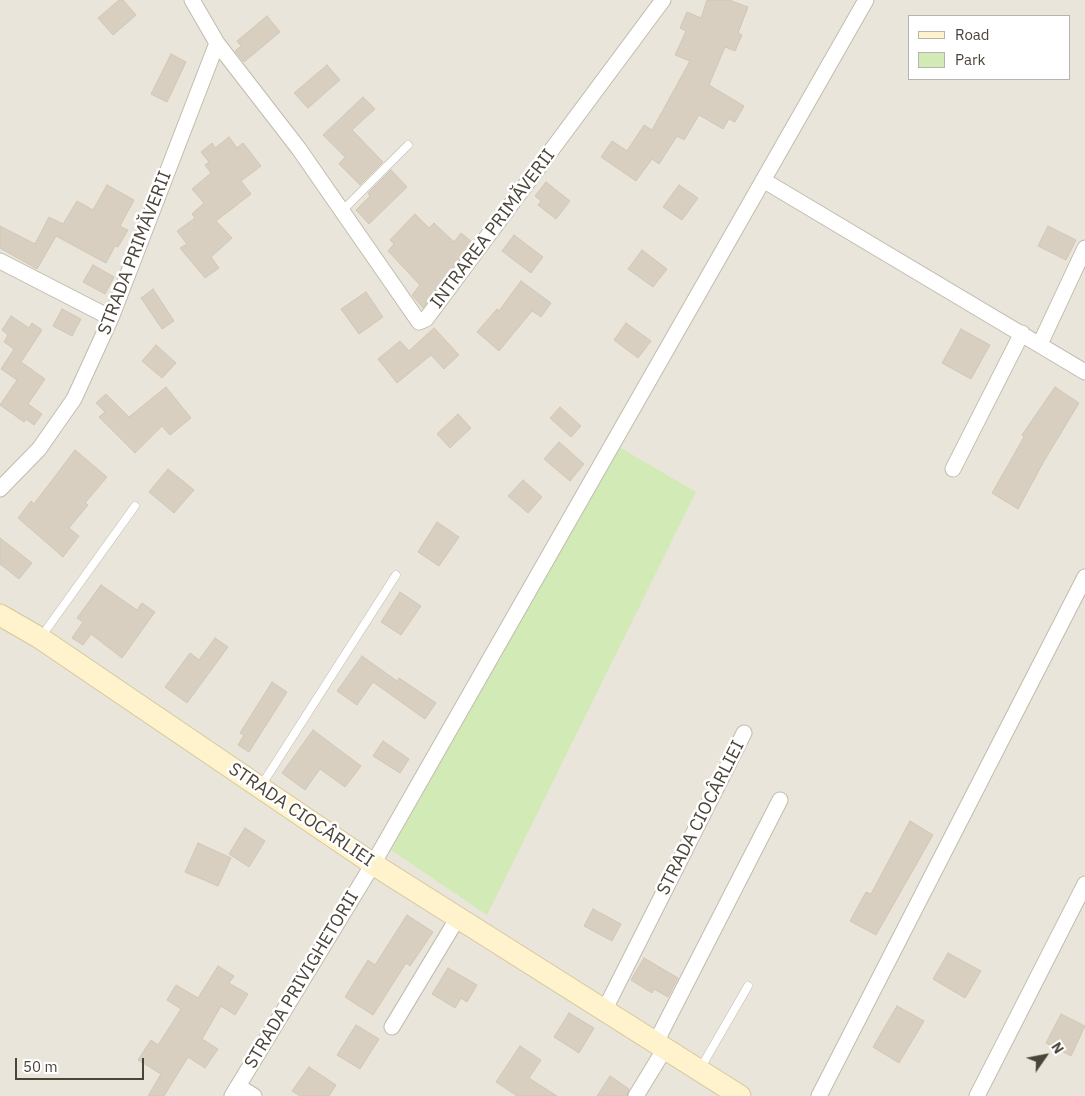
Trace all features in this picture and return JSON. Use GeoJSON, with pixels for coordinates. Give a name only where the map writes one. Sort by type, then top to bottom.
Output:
{"type":"FeatureCollection","features":[{"type":"Feature","properties":{"kind":"street"},"geometry":{"type":"LineString","coordinates":[[192,0],[216,43]]}},
{"type":"Feature","properties":{"kind":"street","name":"INTRAREA PRIMĂVERII"},"geometry":{"type":"LineString","coordinates":[[216,43],[299,149],[419,322],[426,319],[663,0]]}},
{"type":"Feature","properties":{"kind":"street","name":"STRADA PRIVIGHETORII"},"geometry":{"type":"LineString","coordinates":[[235,1091],[373,864],[866,0]]}},
{"type":"Feature","properties":{"kind":"street","name":"STRADA PRIMĂVERII"},"geometry":{"type":"LineString","coordinates":[[0,489],[39,449],[74,399],[111,318],[216,43]]}},
{"type":"Feature","properties":{"kind":"street"},"geometry":{"type":"LineString","coordinates":[[763,180],[1085,372]]}},
{"type":"Feature","properties":{"kind":"street"},"geometry":{"type":"LineString","coordinates":[[1040,344],[1085,248]]}},
{"type":"Feature","properties":{"kind":"street"},"geometry":{"type":"LineString","coordinates":[[0,262],[111,318]]}},
{"type":"Feature","properties":{"kind":"street"},"geometry":{"type":"LineString","coordinates":[[952,469],[1022,333]]}},
{"type":"Feature","properties":{"kind":"street"},"geometry":{"type":"LineString","coordinates":[[819,1096],[1085,576]]}},
{"type":"Feature","properties":{"kind":"street","name":"STRADA CIOCÂRLIEI"},"geometry":{"type":"LineString","coordinates":[[0,615],[40,638],[373,864],[740,1096]]}},
{"type":"Feature","properties":{"kind":"street","name":"STRADA CIOCÂRLIEI"},"geometry":{"type":"LineString","coordinates":[[604,1011],[744,732]]}},
{"type":"Feature","properties":{"kind":"street"},"geometry":{"type":"LineString","coordinates":[[636,1096],[780,800]]}},
{"type":"Feature","properties":{"kind":"street"},"geometry":{"type":"LineString","coordinates":[[977,1096],[1085,884]]}},
{"type":"Feature","properties":{"kind":"street"},"geometry":{"type":"LineString","coordinates":[[392,1027],[457,918]]}},
{"type":"Feature","properties":{"kind":"street"},"geometry":{"type":"LineString","coordinates":[[235,1091],[254,1096]]}},
{"type":"Feature","properties":{"kind":"lane"},"geometry":{"type":"LineString","coordinates":[[343,210],[408,145]]}},
{"type":"Feature","properties":{"kind":"lane"},"geometry":{"type":"LineString","coordinates":[[40,638],[135,506]]}},
{"type":"Feature","properties":{"kind":"lane"},"geometry":{"type":"LineString","coordinates":[[260,787],[396,575]]}},
{"type":"Feature","properties":{"kind":"lane"},"geometry":{"type":"LineString","coordinates":[[699,1071],[748,986]]}},
{"type":"Feature","properties":{"kind":"shaded area"},"geometry":{"type":"Polygon","coordinates":[[[0,0],[1085,0],[1085,1096],[0,1096],[0,0]]]}},
{"type":"Feature","properties":{"kind":"green space"},"geometry":{"type":"Polygon","coordinates":[[[619,447],[696,492],[487,915],[391,850],[619,447]]]}},
{"type":"Feature","properties":{"kind":"building"},"geometry":{"type":"Polygon","coordinates":[[[119,0],[123,0],[136,15],[113,35],[98,18],[119,0]]]}},
{"type":"Feature","properties":{"kind":"building"},"geometry":{"type":"Polygon","coordinates":[[[707,0],[729,0],[748,7],[738,33],[742,35],[735,51],[725,47],[709,85],[744,106],[735,122],[729,119],[723,129],[699,115],[684,140],[677,136],[659,164],[652,159],[636,181],[601,157],[612,141],[627,151],[644,125],[652,130],[690,61],[675,55],[686,31],[680,28],[687,12],[701,18],[707,0]]]}},
{"type":"Feature","properties":{"kind":"building"},"geometry":{"type":"Polygon","coordinates":[[[267,16],[280,32],[244,62],[235,51],[241,46],[237,41],[267,16]]]}},
{"type":"Feature","properties":{"kind":"building"},"geometry":{"type":"Polygon","coordinates":[[[171,54],[186,62],[167,102],[151,94],[171,54]]]}},
{"type":"Feature","properties":{"kind":"building"},"geometry":{"type":"Polygon","coordinates":[[[327,65],[340,80],[308,108],[294,93],[327,65]]]}},
{"type":"Feature","properties":{"kind":"building"},"geometry":{"type":"Polygon","coordinates":[[[363,97],[375,109],[352,130],[383,162],[360,185],[339,164],[345,157],[323,135],[363,97]]]}},
{"type":"Feature","properties":{"kind":"building"},"geometry":{"type":"Polygon","coordinates":[[[229,137],[237,148],[243,143],[261,166],[241,181],[251,194],[216,221],[232,238],[211,257],[219,268],[205,278],[180,248],[187,244],[177,231],[195,218],[192,214],[204,203],[192,189],[211,173],[205,165],[209,162],[201,152],[212,143],[215,148],[229,137]]]}},
{"type":"Feature","properties":{"kind":"building"},"geometry":{"type":"Polygon","coordinates":[[[391,170],[407,187],[369,224],[356,210],[370,196],[368,193],[391,170]]]}},
{"type":"Feature","properties":{"kind":"building"},"geometry":{"type":"Polygon","coordinates":[[[546,182],[570,201],[556,219],[538,205],[541,201],[535,196],[546,182]]]}},
{"type":"Feature","properties":{"kind":"building"},"geometry":{"type":"Polygon","coordinates":[[[107,185],[134,200],[120,226],[128,230],[118,247],[115,246],[106,263],[56,236],[37,269],[0,248],[0,226],[35,244],[49,217],[63,224],[77,201],[93,210],[107,185]]]}},
{"type":"Feature","properties":{"kind":"building"},"geometry":{"type":"Polygon","coordinates":[[[679,185],[698,198],[682,220],[663,207],[679,185]]]}},
{"type":"Feature","properties":{"kind":"building"},"geometry":{"type":"Polygon","coordinates":[[[415,214],[429,228],[434,223],[454,242],[461,233],[472,242],[423,308],[412,295],[420,285],[388,251],[394,244],[390,240],[415,214]]]}},
{"type":"Feature","properties":{"kind":"building"},"geometry":{"type":"Polygon","coordinates":[[[1048,226],[1076,240],[1066,260],[1038,246],[1048,226]]]}},
{"type":"Feature","properties":{"kind":"building"},"geometry":{"type":"Polygon","coordinates":[[[514,235],[543,257],[531,273],[502,251],[514,235]]]}},
{"type":"Feature","properties":{"kind":"building"},"geometry":{"type":"Polygon","coordinates":[[[642,250],[667,269],[653,287],[628,269],[642,250]]]}},
{"type":"Feature","properties":{"kind":"building"},"geometry":{"type":"Polygon","coordinates":[[[93,265],[114,277],[105,294],[83,282],[93,265]]]}},
{"type":"Feature","properties":{"kind":"building"},"geometry":{"type":"Polygon","coordinates":[[[521,281],[551,303],[541,317],[532,311],[499,351],[477,332],[497,309],[499,311],[521,281]]]}},
{"type":"Feature","properties":{"kind":"building"},"geometry":{"type":"Polygon","coordinates":[[[153,289],[174,321],[162,329],[141,298],[153,289]]]}},
{"type":"Feature","properties":{"kind":"building"},"geometry":{"type":"Polygon","coordinates":[[[366,292],[383,317],[359,334],[341,309],[366,292]]]}},
{"type":"Feature","properties":{"kind":"building"},"geometry":{"type":"Polygon","coordinates":[[[62,309],[81,319],[72,336],[53,326],[62,309]]]}},
{"type":"Feature","properties":{"kind":"building"},"geometry":{"type":"Polygon","coordinates":[[[11,316],[29,328],[32,323],[42,330],[21,362],[45,379],[28,404],[42,414],[34,425],[26,419],[24,422],[0,405],[17,380],[1,369],[14,349],[4,342],[8,335],[2,330],[11,316]]]}},
{"type":"Feature","properties":{"kind":"building"},"geometry":{"type":"Polygon","coordinates":[[[626,323],[651,341],[638,358],[614,340],[626,323]]]}},
{"type":"Feature","properties":{"kind":"building"},"geometry":{"type":"Polygon","coordinates":[[[434,328],[459,355],[444,369],[431,355],[397,383],[378,359],[400,341],[409,351],[434,328]]]}},
{"type":"Feature","properties":{"kind":"building"},"geometry":{"type":"Polygon","coordinates":[[[961,329],[990,345],[971,379],[942,363],[961,329]]]}},
{"type":"Feature","properties":{"kind":"building"},"geometry":{"type":"Polygon","coordinates":[[[156,345],[176,363],[162,378],[142,361],[156,345]]]}},
{"type":"Feature","properties":{"kind":"building"},"geometry":{"type":"Polygon","coordinates":[[[166,387],[191,418],[170,435],[162,426],[135,453],[99,417],[105,412],[96,403],[106,394],[129,417],[166,387]]]}},
{"type":"Feature","properties":{"kind":"building"},"geometry":{"type":"Polygon","coordinates":[[[1055,387],[1079,403],[1018,509],[992,493],[1024,437],[1022,435],[1055,387]]]}},
{"type":"Feature","properties":{"kind":"building"},"geometry":{"type":"Polygon","coordinates":[[[560,407],[581,426],[571,437],[550,418],[560,407]]]}},
{"type":"Feature","properties":{"kind":"building"},"geometry":{"type":"Polygon","coordinates":[[[458,414],[471,428],[450,448],[437,434],[458,414]]]}},
{"type":"Feature","properties":{"kind":"building"},"geometry":{"type":"Polygon","coordinates":[[[559,442],[584,464],[570,481],[544,459],[559,442]]]}},
{"type":"Feature","properties":{"kind":"building"},"geometry":{"type":"Polygon","coordinates":[[[75,450],[107,477],[85,503],[88,505],[69,528],[79,536],[63,557],[18,518],[31,501],[34,504],[75,450]]]}},
{"type":"Feature","properties":{"kind":"building"},"geometry":{"type":"Polygon","coordinates":[[[168,469],[194,490],[174,513],[149,492],[168,469]]]}},
{"type":"Feature","properties":{"kind":"building"},"geometry":{"type":"Polygon","coordinates":[[[523,480],[542,497],[528,513],[508,496],[523,480]]]}},
{"type":"Feature","properties":{"kind":"building"},"geometry":{"type":"Polygon","coordinates":[[[437,522],[459,537],[439,566],[418,552],[437,522]]]}},
{"type":"Feature","properties":{"kind":"building"},"geometry":{"type":"Polygon","coordinates":[[[0,538],[32,563],[19,579],[0,564],[0,538]]]}},
{"type":"Feature","properties":{"kind":"building"},"geometry":{"type":"Polygon","coordinates":[[[101,585],[137,610],[142,603],[155,612],[122,658],[91,634],[83,645],[72,638],[83,622],[77,618],[101,585]]]}},
{"type":"Feature","properties":{"kind":"building"},"geometry":{"type":"Polygon","coordinates":[[[400,592],[421,606],[401,635],[381,622],[400,592]]]}},
{"type":"Feature","properties":{"kind":"building"},"geometry":{"type":"Polygon","coordinates":[[[215,638],[228,647],[187,703],[165,687],[190,653],[199,660],[215,638]]]}},
{"type":"Feature","properties":{"kind":"building"},"geometry":{"type":"Polygon","coordinates":[[[362,656],[397,681],[399,678],[436,703],[425,719],[373,682],[357,705],[337,691],[362,656]]]}},
{"type":"Feature","properties":{"kind":"building"},"geometry":{"type":"Polygon","coordinates":[[[272,682],[287,692],[249,752],[238,745],[244,735],[240,733],[272,682]]]}},
{"type":"Feature","properties":{"kind":"building"},"geometry":{"type":"Polygon","coordinates":[[[313,730],[361,766],[345,787],[320,769],[305,790],[282,773],[313,730]]]}},
{"type":"Feature","properties":{"kind":"building"},"geometry":{"type":"Polygon","coordinates":[[[383,741],[409,759],[400,773],[373,756],[383,741]]]}},
{"type":"Feature","properties":{"kind":"building"},"geometry":{"type":"Polygon","coordinates":[[[910,821],[933,835],[876,935],[850,921],[866,892],[871,894],[910,821]]]}},
{"type":"Feature","properties":{"kind":"building"},"geometry":{"type":"Polygon","coordinates":[[[245,828],[265,841],[249,867],[229,854],[245,828]]]}},
{"type":"Feature","properties":{"kind":"building"},"geometry":{"type":"Polygon","coordinates":[[[198,843],[231,858],[218,886],[185,872],[198,843]]]}},
{"type":"Feature","properties":{"kind":"building"},"geometry":{"type":"Polygon","coordinates":[[[593,909],[621,924],[612,941],[584,926],[593,909]]]}},
{"type":"Feature","properties":{"kind":"building"},"geometry":{"type":"Polygon","coordinates":[[[407,915],[433,932],[410,966],[406,963],[373,1015],[345,997],[368,960],[375,965],[407,915]]]}},
{"type":"Feature","properties":{"kind":"building"},"geometry":{"type":"Polygon","coordinates":[[[948,953],[981,971],[965,998],[933,979],[948,953]]]}},
{"type":"Feature","properties":{"kind":"building"},"geometry":{"type":"Polygon","coordinates":[[[644,958],[678,978],[668,997],[654,989],[652,993],[631,980],[644,958]]]}},
{"type":"Feature","properties":{"kind":"building"},"geometry":{"type":"Polygon","coordinates":[[[218,966],[234,976],[229,983],[248,994],[235,1015],[221,1006],[202,1039],[218,1049],[205,1068],[188,1057],[164,1096],[148,1096],[161,1074],[138,1060],[151,1040],[158,1045],[181,1009],[167,1000],[176,985],[198,998],[218,966]]]}},
{"type":"Feature","properties":{"kind":"building"},"geometry":{"type":"Polygon","coordinates":[[[448,968],[477,985],[467,1002],[461,998],[455,1008],[432,994],[448,968]]]}},
{"type":"Feature","properties":{"kind":"building"},"geometry":{"type":"Polygon","coordinates":[[[897,1006],[924,1021],[899,1063],[873,1047],[897,1006]]]}},
{"type":"Feature","properties":{"kind":"building"},"geometry":{"type":"Polygon","coordinates":[[[569,1013],[594,1028],[579,1053],[554,1037],[569,1013]]]}},
{"type":"Feature","properties":{"kind":"building"},"geometry":{"type":"Polygon","coordinates":[[[1061,1014],[1085,1026],[1071,1056],[1046,1043],[1061,1014]]]}},
{"type":"Feature","properties":{"kind":"building"},"geometry":{"type":"Polygon","coordinates":[[[356,1025],[379,1039],[360,1069],[337,1055],[356,1025]]]}},
{"type":"Feature","properties":{"kind":"building"},"geometry":{"type":"Polygon","coordinates":[[[520,1046],[541,1060],[529,1078],[557,1096],[517,1096],[496,1082],[520,1046]]]}},
{"type":"Feature","properties":{"kind":"building"},"geometry":{"type":"Polygon","coordinates":[[[309,1067],[336,1085],[329,1096],[300,1096],[292,1091],[309,1067]]]}},
{"type":"Feature","properties":{"kind":"building"},"geometry":{"type":"Polygon","coordinates":[[[610,1076],[629,1089],[627,1096],[597,1096],[610,1076]]]}}]}
